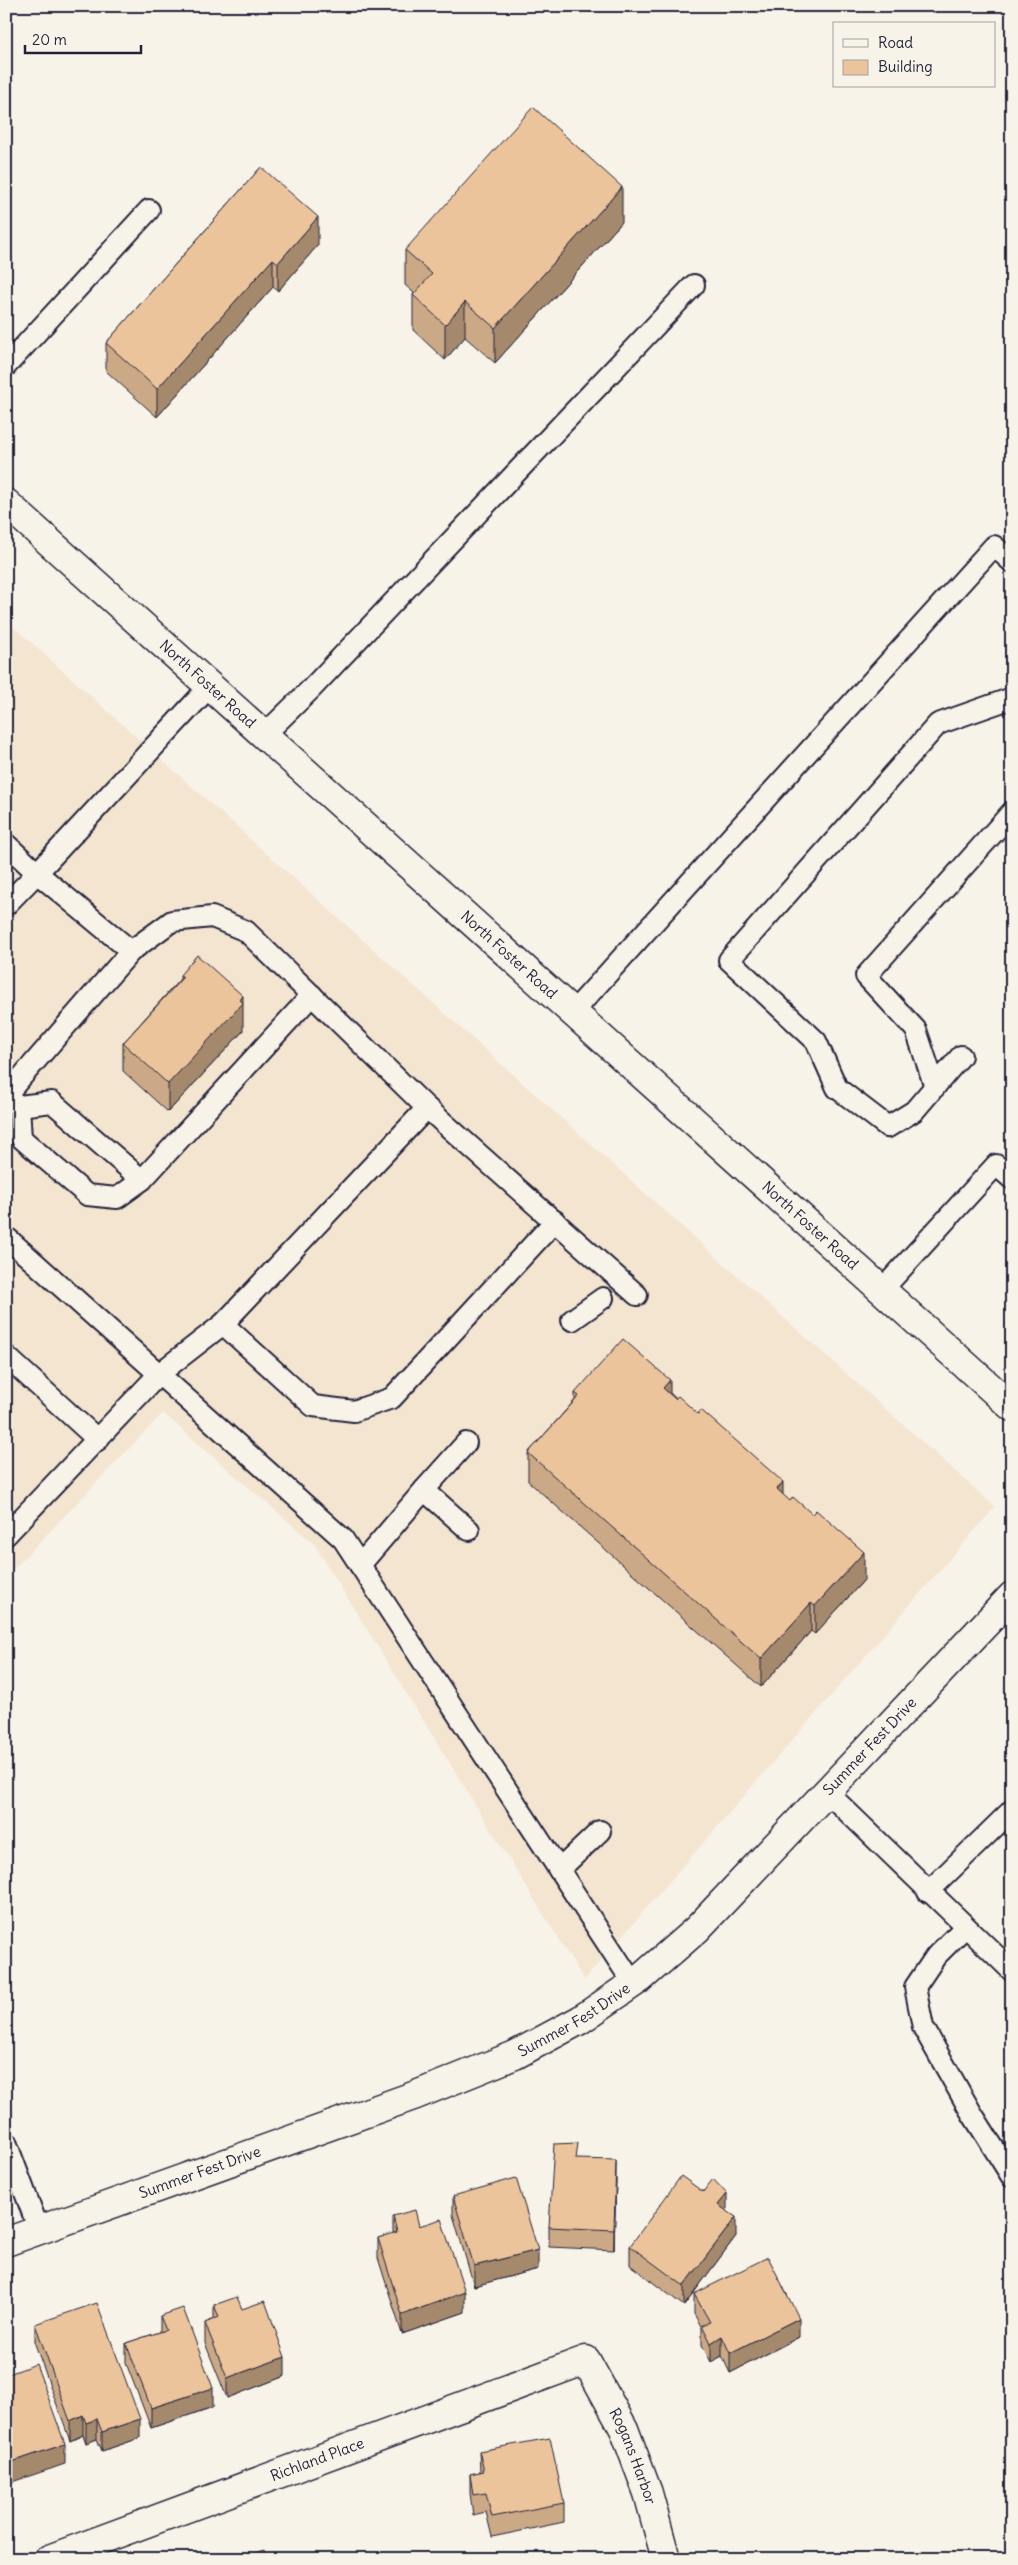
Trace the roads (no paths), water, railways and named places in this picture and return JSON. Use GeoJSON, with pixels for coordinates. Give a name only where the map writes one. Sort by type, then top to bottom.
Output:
{"type":"FeatureCollection","features":[{"type":"Feature","properties":{"kind":"street","name":"North Foster Road"},"geometry":{"type":"LineString","coordinates":[[6,503],[1012,1407]]}},
{"type":"Feature","properties":{"kind":"street","name":"Summer Fest Drive"},"geometry":{"type":"LineString","coordinates":[[6,2242],[416,2095],[515,2055],[580,2020],[633,1984],[697,1929],[1012,1596]]}},
{"type":"Feature","properties":{"kind":"street","name":"Richland Place"},"geometry":{"type":"LineString","coordinates":[[49,2559],[586,2360]]}},
{"type":"Feature","properties":{"kind":"street","name":"Rogans Harbor"},"geometry":{"type":"LineString","coordinates":[[586,2360],[624,2429],[648,2492],[666,2559]]}},
{"type":"Feature","properties":{"kind":"lane"},"geometry":{"type":"LineString","coordinates":[[6,366],[149,210]]}},
{"type":"Feature","properties":{"kind":"lane"},"geometry":{"type":"LineString","coordinates":[[264,735],[312,688],[694,286]]}},
{"type":"Feature","properties":{"kind":"lane"},"geometry":{"type":"LineString","coordinates":[[572,1012],[994,546],[1012,562]]}},
{"type":"Feature","properties":{"kind":"lane"},"geometry":{"type":"LineString","coordinates":[[6,905],[210,686]]}},
{"type":"Feature","properties":{"kind":"lane"},"geometry":{"type":"LineString","coordinates":[[961,1056],[914,1110],[888,1127],[837,1088],[816,1041],[729,960],[938,724],[1012,698]]}},
{"type":"Feature","properties":{"kind":"lane"},"geometry":{"type":"LineString","coordinates":[[935,1087],[916,1030],[866,976],[1012,812]]}},
{"type":"Feature","properties":{"kind":"lane"},"geometry":{"type":"LineString","coordinates":[[6,844],[37,873],[131,951]]}},
{"type":"Feature","properties":{"kind":"lane"},"geometry":{"type":"LineString","coordinates":[[10,1099],[131,951],[172,921],[212,917],[246,931],[427,1108],[637,1295]]}},
{"type":"Feature","properties":{"kind":"lane"},"geometry":{"type":"LineString","coordinates":[[10,1099],[20,1138],[87,1195],[117,1198],[142,1180],[312,995]]}},
{"type":"Feature","properties":{"kind":"lane"},"geometry":{"type":"LineString","coordinates":[[10,1099],[52,1102],[142,1180]]}},
{"type":"Feature","properties":{"kind":"lane"},"geometry":{"type":"LineString","coordinates":[[10,1524],[98,1440],[160,1373],[223,1324],[427,1108]]}},
{"type":"Feature","properties":{"kind":"lane"},"geometry":{"type":"LineString","coordinates":[[882,1290],[996,1165],[1012,1179]]}},
{"type":"Feature","properties":{"kind":"lane"},"geometry":{"type":"LineString","coordinates":[[223,1324],[313,1406],[354,1411],[392,1398],[555,1221]]}},
{"type":"Feature","properties":{"kind":"lane"},"geometry":{"type":"LineString","coordinates":[[6,1237],[343,1539],[633,1984]]}},
{"type":"Feature","properties":{"kind":"lane"},"geometry":{"type":"LineString","coordinates":[[572,1320],[603,1298]]}},
{"type":"Feature","properties":{"kind":"lane"},"geometry":{"type":"LineString","coordinates":[[6,1356],[98,1440]]}},
{"type":"Feature","properties":{"kind":"lane"},"geometry":{"type":"LineString","coordinates":[[360,1565],[466,1443]]}},
{"type":"Feature","properties":{"kind":"lane"},"geometry":{"type":"LineString","coordinates":[[424,1490],[469,1530]]}},
{"type":"Feature","properties":{"kind":"lane"},"geometry":{"type":"LineString","coordinates":[[826,1792],[1012,1971]]}},
{"type":"Feature","properties":{"kind":"lane"},"geometry":{"type":"LineString","coordinates":[[928,1892],[1012,1810]]}},
{"type":"Feature","properties":{"kind":"lane"},"geometry":{"type":"LineString","coordinates":[[558,1870],[600,1831]]}},
{"type":"Feature","properties":{"kind":"lane"},"geometry":{"type":"LineString","coordinates":[[965,1927],[936,1956],[916,1987],[923,2027],[971,2112],[1012,2177]]}},
{"type":"Feature","properties":{"kind":"lane"},"geometry":{"type":"LineString","coordinates":[[6,2142],[39,2230]]}}]}
